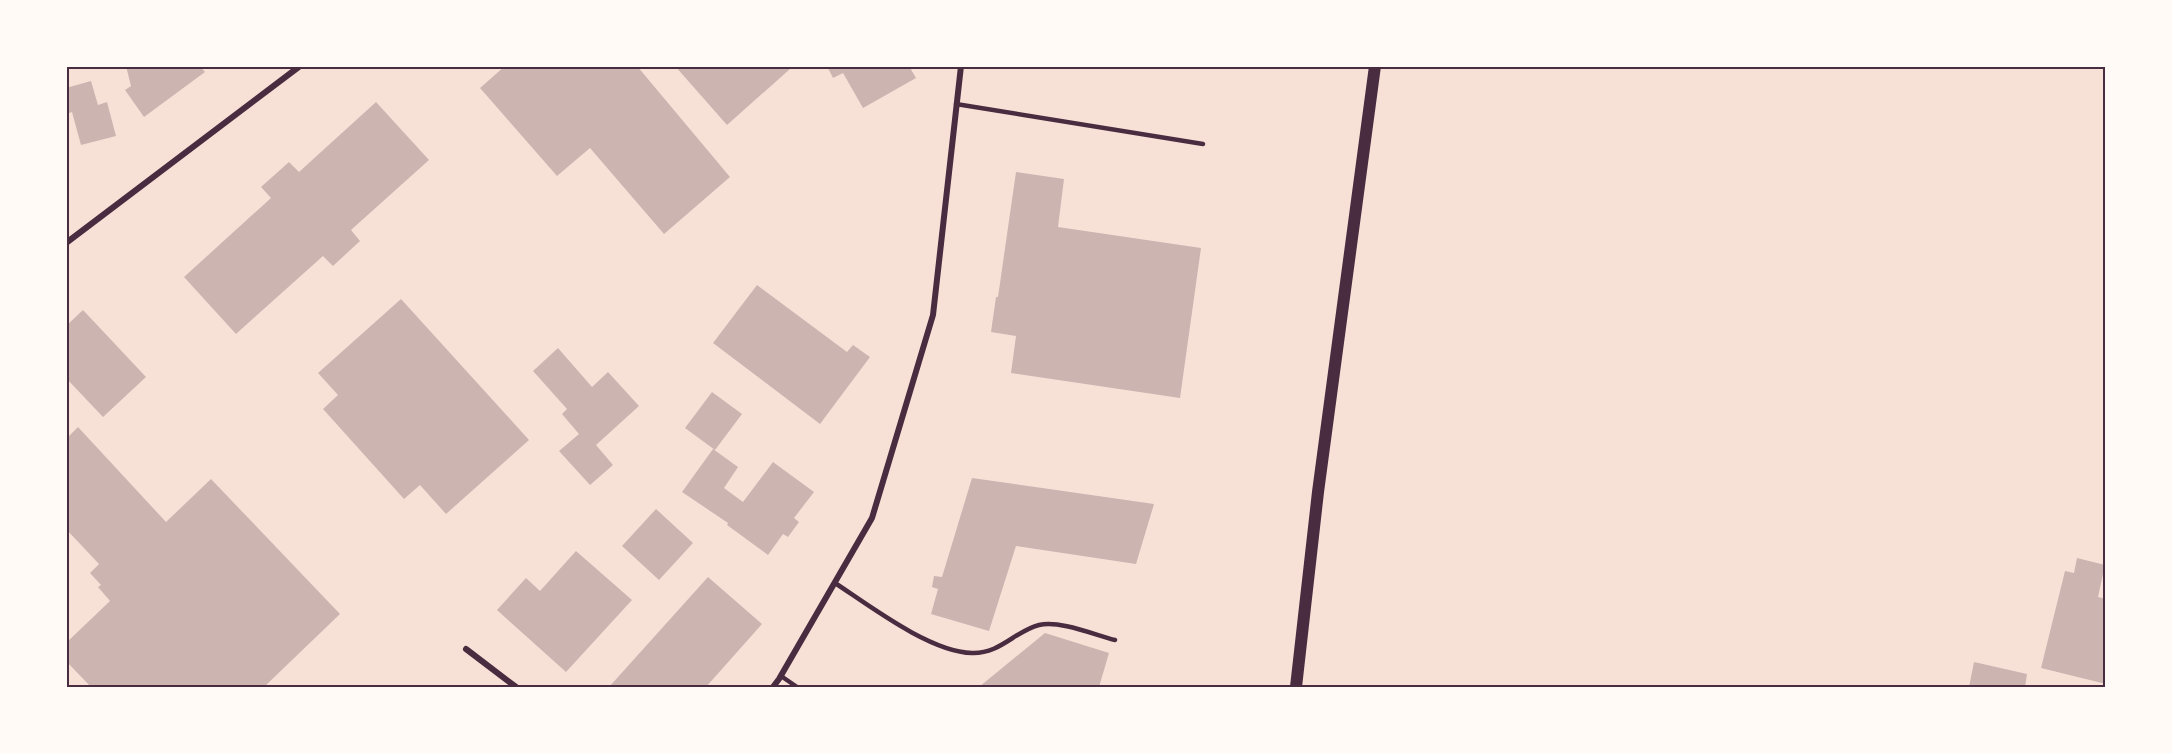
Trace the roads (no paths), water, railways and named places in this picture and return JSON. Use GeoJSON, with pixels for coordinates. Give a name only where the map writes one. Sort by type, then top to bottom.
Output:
{"type":"FeatureCollection","features":[{"type":"Feature","properties":{"kind":"main road"},"geometry":{"type":"LineString","coordinates":[[1296,687],[1318,492],[1375,66]]}},
{"type":"Feature","properties":{"kind":"street"},"geometry":{"type":"LineString","coordinates":[[66,243],[300,66]]}},
{"type":"Feature","properties":{"kind":"street"},"geometry":{"type":"LineString","coordinates":[[773,687],[872,518],[933,315],[960,66]]}},
{"type":"Feature","properties":{"kind":"street"},"geometry":{"type":"LineString","coordinates":[[466,649],[516,687]]}},
{"type":"Feature","properties":{"kind":"lane"},"geometry":{"type":"LineString","coordinates":[[956,104],[1203,144]]}},
{"type":"Feature","properties":{"kind":"lane"},"geometry":{"type":"LineString","coordinates":[[835,583],[907,629],[948,650],[974,654],[996,649],[1039,625],[1060,625],[1115,640]]}},
{"type":"Feature","properties":{"kind":"lane"},"geometry":{"type":"LineString","coordinates":[[781,676],[797,687]]}}]}
